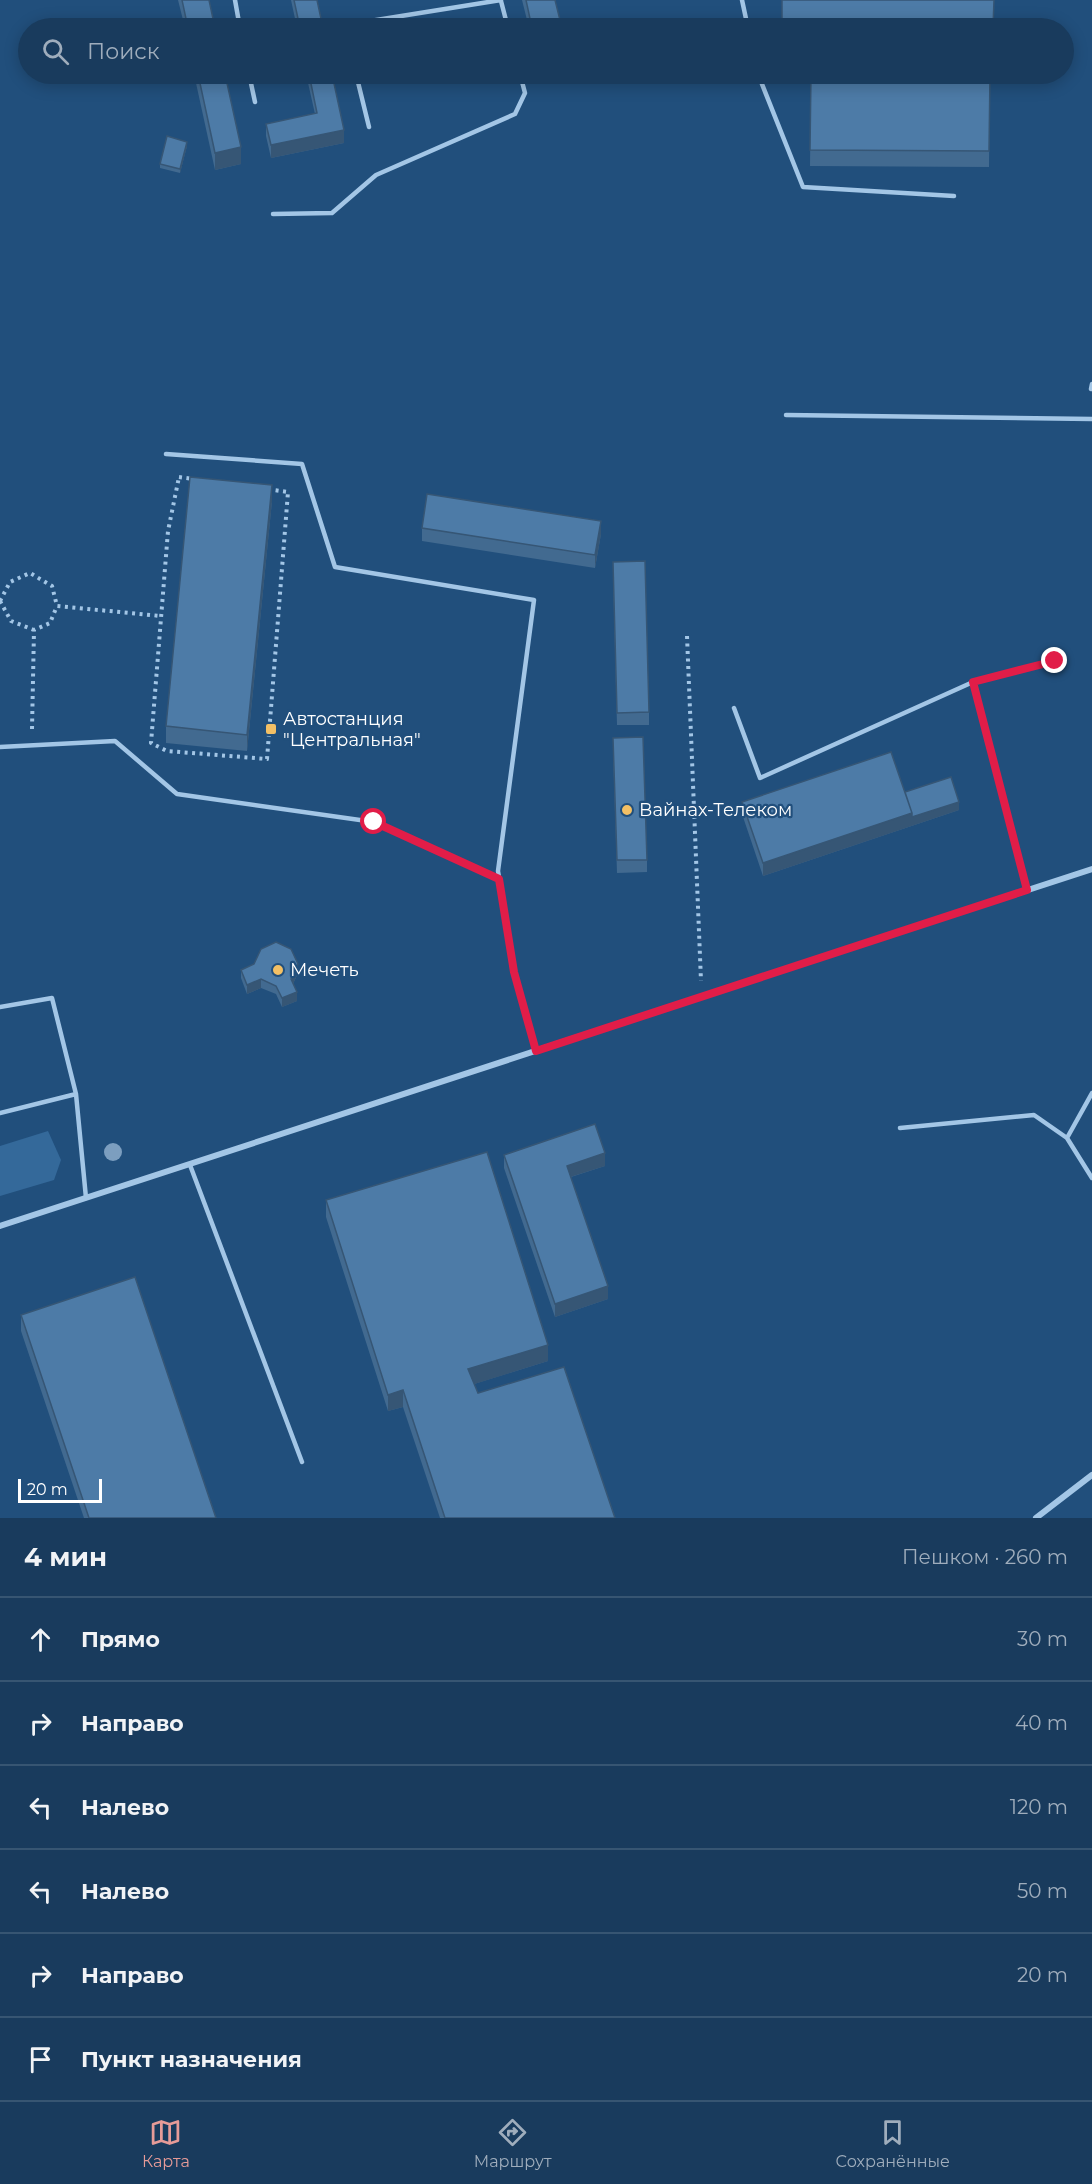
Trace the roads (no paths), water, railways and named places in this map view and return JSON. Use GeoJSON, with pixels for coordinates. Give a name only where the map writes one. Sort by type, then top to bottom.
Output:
{"type":"FeatureCollection","features":[{"type":"Feature","properties":{"kind":"street"},"geometry":{"type":"LineString","coordinates":[[0,1226],[1092,869]]}},
{"type":"Feature","properties":{"kind":"street"},"geometry":{"type":"LineString","coordinates":[[1036,1518],[1092,1475]]}},
{"type":"Feature","properties":{"kind":"lane"},"geometry":{"type":"LineString","coordinates":[[235,0],[238,18]]}},
{"type":"Feature","properties":{"kind":"lane"},"geometry":{"type":"LineString","coordinates":[[389,18],[501,0],[506,18]]}},
{"type":"Feature","properties":{"kind":"lane"},"geometry":{"type":"LineString","coordinates":[[742,0],[746,18]]}},
{"type":"Feature","properties":{"kind":"lane"},"geometry":{"type":"LineString","coordinates":[[251,84],[255,102]]}},
{"type":"Feature","properties":{"kind":"lane"},"geometry":{"type":"LineString","coordinates":[[358,84],[369,127]]}},
{"type":"Feature","properties":{"kind":"lane"},"geometry":{"type":"LineString","coordinates":[[273,214],[332,213],[376,175],[515,114],[525,93],[523,84]]}},
{"type":"Feature","properties":{"kind":"lane"},"geometry":{"type":"LineString","coordinates":[[762,84],[804,187],[954,196]]}},
{"type":"Feature","properties":{"kind":"lane"},"geometry":{"type":"LineString","coordinates":[[786,415],[1092,418]]}},
{"type":"Feature","properties":{"kind":"lane"},"geometry":{"type":"LineString","coordinates":[[166,454],[302,464],[335,567],[534,600],[498,871],[514,972],[536,1051]]}},
{"type":"Feature","properties":{"kind":"lane"},"geometry":{"type":"LineString","coordinates":[[734,708],[760,778],[973,682],[1055,661]]}},
{"type":"Feature","properties":{"kind":"lane"},"geometry":{"type":"LineString","coordinates":[[973,682],[1027,890]]}},
{"type":"Feature","properties":{"kind":"lane"},"geometry":{"type":"LineString","coordinates":[[0,747],[115,741],[177,794],[374,822],[499,879]]}},
{"type":"Feature","properties":{"kind":"lane"},"geometry":{"type":"LineString","coordinates":[[0,1007],[52,998],[76,1094],[86,1198]]}},
{"type":"Feature","properties":{"kind":"lane"},"geometry":{"type":"LineString","coordinates":[[1067,1138],[1092,1093]]}},
{"type":"Feature","properties":{"kind":"lane"},"geometry":{"type":"LineString","coordinates":[[0,1113],[76,1094]]}},
{"type":"Feature","properties":{"kind":"lane"},"geometry":{"type":"LineString","coordinates":[[900,1128],[1034,1115],[1067,1138],[1092,1178]]}},
{"type":"Feature","properties":{"kind":"lane"},"geometry":{"type":"LineString","coordinates":[[190,1165],[302,1462]]}},
{"type":"Feature","properties":{"kind":"place","name":"Автостанция \"Центральная\""},"geometry":{"type":"Point","coordinates":[271,729]}},
{"type":"Feature","properties":{"kind":"place","name":"Вайнах-Телеком"},"geometry":{"type":"Point","coordinates":[627,810]}},
{"type":"Feature","properties":{"kind":"place","name":"Мечеть"},"geometry":{"type":"Point","coordinates":[278,970]}}]}
